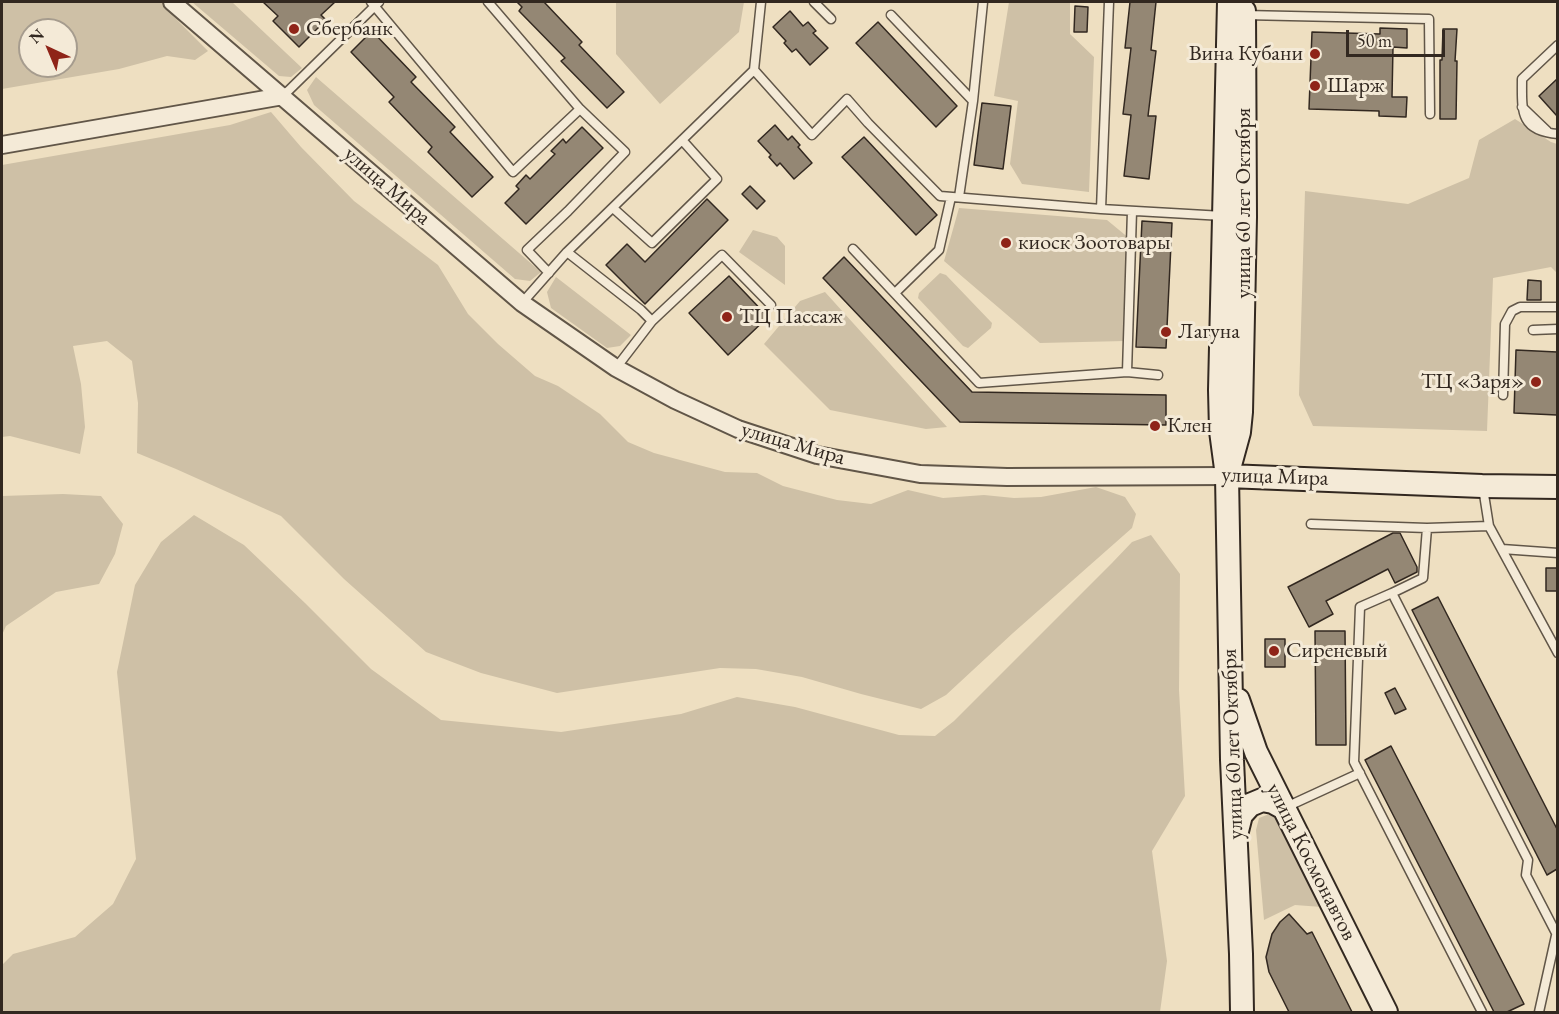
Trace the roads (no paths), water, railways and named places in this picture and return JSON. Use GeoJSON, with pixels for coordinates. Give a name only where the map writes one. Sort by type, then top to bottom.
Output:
{"type":"FeatureCollection","features":[{"type":"Feature","properties":{"kind":"main road","name":"улица 60 лет Октября"},"geometry":{"type":"LineString","coordinates":[[1239,6],[1234,217],[1241,412],[1239,432],[1227,476],[1230,675],[1242,1012]]}},
{"type":"Feature","properties":{"kind":"main road","name":"улица Мира"},"geometry":{"type":"LineString","coordinates":[[1227,476],[1557,487]]}},
{"type":"Feature","properties":{"kind":"main road","name":"улица Космонавтов"},"geometry":{"type":"LineString","coordinates":[[1230,675],[1256,752],[1386,1012]]}},
{"type":"Feature","properties":{"kind":"main road"},"geometry":{"type":"LineString","coordinates":[[1233,760],[1237,749],[1244,744],[1256,752]]}},
{"type":"Feature","properties":{"kind":"main road"},"geometry":{"type":"LineString","coordinates":[[1236,838],[1241,815],[1250,805],[1262,800],[1273,801],[1284,808]]}},
{"type":"Feature","properties":{"kind":"street","name":"улица Мира"},"geometry":{"type":"LineString","coordinates":[[172,2],[522,303],[616,368],[675,400],[738,429],[817,455],[920,474],[1007,477],[1227,476]]}},
{"type":"Feature","properties":{"kind":"street"},"geometry":{"type":"LineString","coordinates":[[2,146],[283,96]]}},
{"type":"Feature","properties":{"kind":"lane"},"geometry":{"type":"LineString","coordinates":[[488,2],[580,109],[625,152],[527,250],[549,273]]}},
{"type":"Feature","properties":{"kind":"lane"},"geometry":{"type":"LineString","coordinates":[[522,303],[567,252],[754,70],[761,2]]}},
{"type":"Feature","properties":{"kind":"lane"},"geometry":{"type":"LineString","coordinates":[[814,2],[831,19]]}},
{"type":"Feature","properties":{"kind":"lane"},"geometry":{"type":"LineString","coordinates":[[895,293],[939,250],[955,197],[972,101],[984,2]]}},
{"type":"Feature","properties":{"kind":"lane"},"geometry":{"type":"LineString","coordinates":[[1101,209],[1109,2]]}},
{"type":"Feature","properties":{"kind":"lane"},"geometry":{"type":"LineString","coordinates":[[283,96],[375,3],[513,172],[580,109]]}},
{"type":"Feature","properties":{"kind":"lane"},"geometry":{"type":"LineString","coordinates":[[1239,6],[1429,19],[1430,114]]}},
{"type":"Feature","properties":{"kind":"lane"},"geometry":{"type":"LineString","coordinates":[[891,15],[972,101]]}},
{"type":"Feature","properties":{"kind":"lane"},"geometry":{"type":"LineString","coordinates":[[1553,134],[1522,107],[1522,79],[1557,45]]}},
{"type":"Feature","properties":{"kind":"lane"},"geometry":{"type":"LineString","coordinates":[[754,70],[812,135],[847,99],[940,196],[1234,217]]}},
{"type":"Feature","properties":{"kind":"lane"},"geometry":{"type":"LineString","coordinates":[[613,208],[652,243],[717,179],[682,140]]}},
{"type":"Feature","properties":{"kind":"lane"},"geometry":{"type":"LineString","coordinates":[[1127,372],[1132,211]]}},
{"type":"Feature","properties":{"kind":"lane"},"geometry":{"type":"LineString","coordinates":[[854,249],[979,383],[1127,372],[1158,375]]}},
{"type":"Feature","properties":{"kind":"lane"},"geometry":{"type":"LineString","coordinates":[[567,252],[652,321]]}},
{"type":"Feature","properties":{"kind":"lane"},"geometry":{"type":"LineString","coordinates":[[616,368],[652,321],[722,255],[771,305]]}},
{"type":"Feature","properties":{"kind":"lane"},"geometry":{"type":"LineString","coordinates":[[1503,395],[1505,324],[1512,311],[1520,307],[1557,307]]}},
{"type":"Feature","properties":{"kind":"lane"},"geometry":{"type":"LineString","coordinates":[[1533,330],[1557,329]]}},
{"type":"Feature","properties":{"kind":"lane"},"geometry":{"type":"LineString","coordinates":[[1482,486],[1489,526],[1557,653]]}},
{"type":"Feature","properties":{"kind":"lane"},"geometry":{"type":"LineString","coordinates":[[1311,524],[1427,528],[1489,526]]}},
{"type":"Feature","properties":{"kind":"lane"},"geometry":{"type":"LineString","coordinates":[[1427,528],[1423,578],[1360,607],[1354,762],[1482,1012]]}},
{"type":"Feature","properties":{"kind":"lane"},"geometry":{"type":"LineString","coordinates":[[1502,549],[1557,553]]}},
{"type":"Feature","properties":{"kind":"lane"},"geometry":{"type":"LineString","coordinates":[[1392,593],[1528,860],[1526,875],[1557,932],[1539,1012]]}},
{"type":"Feature","properties":{"kind":"lane"},"geometry":{"type":"LineString","coordinates":[[1547,633],[1557,633]]}},
{"type":"Feature","properties":{"kind":"lane"},"geometry":{"type":"LineString","coordinates":[[1284,808],[1360,773]]}},
{"type":"Feature","properties":{"kind":"place","name":"Сбербанк"},"geometry":{"type":"Point","coordinates":[294,29]}},
{"type":"Feature","properties":{"kind":"place","name":"Вина Кубани"},"geometry":{"type":"Point","coordinates":[1315,54]}},
{"type":"Feature","properties":{"kind":"place","name":"Шарж"},"geometry":{"type":"Point","coordinates":[1315,86]}},
{"type":"Feature","properties":{"kind":"place","name":"киоск Зоотовары"},"geometry":{"type":"Point","coordinates":[1006,243]}},
{"type":"Feature","properties":{"kind":"place","name":"ТЦ Пассаж"},"geometry":{"type":"Point","coordinates":[727,317]}},
{"type":"Feature","properties":{"kind":"place","name":"Лагуна"},"geometry":{"type":"Point","coordinates":[1166,332]}},
{"type":"Feature","properties":{"kind":"place","name":"ТЦ «Заря»"},"geometry":{"type":"Point","coordinates":[1536,382]}},
{"type":"Feature","properties":{"kind":"place","name":"Клен"},"geometry":{"type":"Point","coordinates":[1155,426]}},
{"type":"Feature","properties":{"kind":"place","name":"Сиреневый"},"geometry":{"type":"Point","coordinates":[1274,651]}}]}
